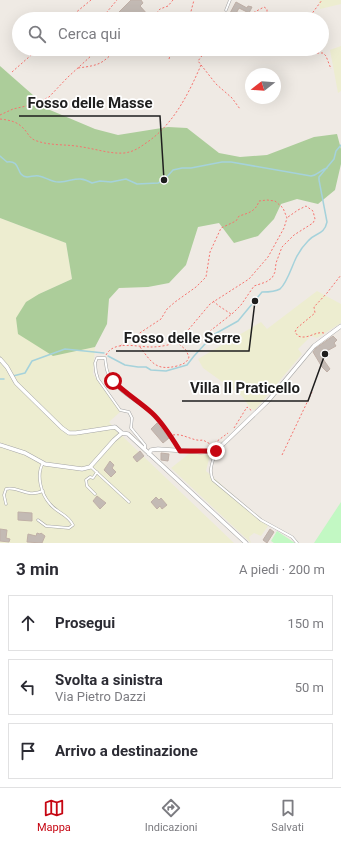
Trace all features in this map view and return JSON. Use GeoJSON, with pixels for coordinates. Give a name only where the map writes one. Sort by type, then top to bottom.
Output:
{"type":"FeatureCollection","features":[{"type":"Feature","properties":{"kind":"street"},"geometry":{"type":"LineString","coordinates":[[149,454],[152,450],[158,449],[180,451],[216,451],[255,414],[281,386],[314,346],[341,326]]}},
{"type":"Feature","properties":{"kind":"street"},"geometry":{"type":"LineString","coordinates":[[0,359],[7,367],[16,383],[62,428],[69,432],[76,433],[115,427],[122,434]]}},
{"type":"Feature","properties":{"kind":"street"},"geometry":{"type":"LineString","coordinates":[[0,444],[25,453],[43,463],[82,469],[90,466],[114,440],[122,434],[128,434],[246,543]]}},
{"type":"Feature","properties":{"kind":"lane"},"geometry":{"type":"LineString","coordinates":[[226,10],[230,0]]}},
{"type":"Feature","properties":{"kind":"lane"},"geometry":{"type":"LineString","coordinates":[[146,451],[145,445],[131,428],[132,418],[129,412],[120,410],[98,379],[95,363],[97,358],[105,358],[108,373],[113,381],[153,414],[170,435],[180,451]]}},
{"type":"Feature","properties":{"kind":"lane"},"geometry":{"type":"LineString","coordinates":[[216,451],[210,469],[210,474],[213,480],[261,520],[292,537],[297,543]]}},
{"type":"Feature","properties":{"kind":"lane"},"geometry":{"type":"LineString","coordinates":[[38,520],[46,526],[69,528],[73,525],[67,516],[50,505],[43,491],[39,473],[43,463]]}},
{"type":"Feature","properties":{"kind":"lane"},"geometry":{"type":"LineString","coordinates":[[90,466],[129,502]]}},
{"type":"Feature","properties":{"kind":"lane"},"geometry":{"type":"LineString","coordinates":[[95,494],[87,486],[86,480],[90,477],[93,478],[97,472]]}},
{"type":"Feature","properties":{"kind":"lane"},"geometry":{"type":"LineString","coordinates":[[6,504],[4,495],[6,489],[10,488],[32,494],[43,491]]}},
{"type":"Feature","properties":{"kind":"path"},"geometry":{"type":"LineString","coordinates":[[76,12],[91,0]]}},
{"type":"Feature","properties":{"kind":"path"},"geometry":{"type":"LineString","coordinates":[[107,12],[117,0]]}},
{"type":"Feature","properties":{"kind":"path"},"geometry":{"type":"LineString","coordinates":[[158,12],[166,8],[173,0]]}},
{"type":"Feature","properties":{"kind":"path"},"geometry":{"type":"LineString","coordinates":[[191,12],[194,0]]}},
{"type":"Feature","properties":{"kind":"path"},"geometry":{"type":"LineString","coordinates":[[313,12],[322,0]]}},
{"type":"Feature","properties":{"kind":"path"},"geometry":{"type":"LineString","coordinates":[[255,12],[264,7],[267,9],[267,12]]}},
{"type":"Feature","properties":{"kind":"path"},"geometry":{"type":"LineString","coordinates":[[12,72],[30,56]]}},
{"type":"Feature","properties":{"kind":"path"},"geometry":{"type":"LineString","coordinates":[[0,115],[13,109],[35,104],[49,98],[77,68],[91,56]]}},
{"type":"Feature","properties":{"kind":"path"},"geometry":{"type":"LineString","coordinates":[[77,68],[93,67],[104,62],[110,56]]}},
{"type":"Feature","properties":{"kind":"path"},"geometry":{"type":"LineString","coordinates":[[202,56],[198,61],[216,84],[232,98],[240,109]]}},
{"type":"Feature","properties":{"kind":"path"},"geometry":{"type":"LineString","coordinates":[[326,56],[331,69]]}},
{"type":"Feature","properties":{"kind":"path"},"geometry":{"type":"LineString","coordinates":[[0,119],[10,120],[23,127],[26,133],[36,141],[84,147],[114,153],[131,151],[138,149],[156,136],[172,119],[194,82],[201,65]]}},
{"type":"Feature","properties":{"kind":"path"},"geometry":{"type":"LineString","coordinates":[[105,358],[109,351],[120,346],[161,319],[167,309],[196,287],[206,277],[210,252],[221,228],[236,221],[239,216],[247,214],[257,208],[259,201],[275,201],[283,208],[287,218]]}},
{"type":"Feature","properties":{"kind":"path"},"geometry":{"type":"LineString","coordinates":[[120,346],[152,347],[174,344],[177,342],[213,301],[249,279],[268,257],[284,228],[287,218],[306,206],[313,211],[315,219],[313,223],[294,235],[282,247],[272,278],[266,282],[254,286],[241,305],[210,331]]}},
{"type":"Feature","properties":{"kind":"path"},"geometry":{"type":"LineString","coordinates":[[328,335],[320,332],[303,338],[298,336],[295,332],[297,328],[315,313],[314,307],[327,294],[341,275]]}},
{"type":"Feature","properties":{"kind":"path"},"geometry":{"type":"LineString","coordinates":[[213,301],[232,314]]}},
{"type":"Feature","properties":{"kind":"path"},"geometry":{"type":"LineString","coordinates":[[139,346],[150,360],[158,366],[169,368],[188,361],[189,357],[186,350],[177,342]]}},
{"type":"Feature","properties":{"kind":"path"},"geometry":{"type":"LineString","coordinates":[[282,455],[312,392]]}},
{"type":"Feature","properties":{"kind":"path"},"geometry":{"type":"LineString","coordinates":[[170,435],[184,435],[198,441],[203,440],[212,445],[232,430],[247,407],[255,414]]}},
{"type":"Feature","properties":{"kind":"green space"},"geometry":{"type":"Polygon","coordinates":[[[319,0],[341,0],[341,4],[320,9],[319,0]]]}},
{"type":"Feature","properties":{"kind":"green space"},"geometry":{"type":"Polygon","coordinates":[[[341,46],[341,91],[338,93],[330,50],[341,46]]]}},
{"type":"Feature","properties":{"kind":"green space"},"geometry":{"type":"Polygon","coordinates":[[[0,66],[50,110],[95,129],[118,135],[168,127],[187,128],[219,153],[240,157],[267,155],[314,137],[337,134],[341,149],[341,164],[335,190],[318,204],[297,199],[281,204],[274,219],[258,236],[234,243],[219,223],[198,227],[186,265],[169,283],[148,287],[119,288],[109,299],[107,324],[95,347],[53,356],[18,334],[16,318],[26,302],[39,294],[72,279],[66,243],[0,218],[0,66]]]}},
{"type":"Feature","properties":{"kind":"green space"},"geometry":{"type":"Polygon","coordinates":[[[0,218],[66,243],[72,279],[39,294],[53,356],[95,347],[93,374],[120,412],[109,422],[234,543],[0,543],[0,218]]]}},
{"type":"Feature","properties":{"kind":"green space"},"geometry":{"type":"Polygon","coordinates":[[[317,291],[341,304],[341,323],[317,338],[311,336],[298,349],[302,354],[255,410],[251,409],[242,396],[203,368],[198,359],[261,322],[267,329],[317,291]]]}},
{"type":"Feature","properties":{"kind":"green space"},"geometry":{"type":"Polygon","coordinates":[[[190,453],[210,455],[206,471],[268,526],[261,536],[254,533],[249,537],[251,543],[171,468],[190,453]]]}},
{"type":"Feature","properties":{"kind":"green space"},"geometry":{"type":"Polygon","coordinates":[[[341,502],[341,543],[314,543],[341,502]]]}},
{"type":"Feature","properties":{"kind":"green space"},"geometry":{"type":"Polygon","coordinates":[[[277,531],[295,543],[274,543],[271,541],[277,531]]]}},
{"type":"Feature","properties":{"kind":"building"},"geometry":{"type":"Polygon","coordinates":[[[131,0],[141,0],[143,3],[140,6],[145,12],[119,12],[131,0]]]}},
{"type":"Feature","properties":{"kind":"building"},"geometry":{"type":"Polygon","coordinates":[[[236,2],[247,8],[248,6],[252,7],[250,12],[239,8],[237,12],[231,12],[236,2]]]}},
{"type":"Feature","properties":{"kind":"building"},"geometry":{"type":"Polygon","coordinates":[[[333,336],[337,340],[334,343],[336,346],[327,351],[330,354],[323,359],[330,369],[327,372],[322,367],[313,352],[316,348],[333,336]]]}},
{"type":"Feature","properties":{"kind":"building"},"geometry":{"type":"Polygon","coordinates":[[[157,423],[169,438],[163,443],[151,429],[157,423]]]}},
{"type":"Feature","properties":{"kind":"building"},"geometry":{"type":"Polygon","coordinates":[[[140,451],[144,456],[137,462],[133,457],[140,451]]]}},
{"type":"Feature","properties":{"kind":"building"},"geometry":{"type":"Polygon","coordinates":[[[161,453],[169,454],[168,461],[161,460],[161,453]]]}},
{"type":"Feature","properties":{"kind":"building"},"geometry":{"type":"Polygon","coordinates":[[[110,461],[114,465],[112,468],[116,472],[111,477],[104,470],[110,461]]]}},
{"type":"Feature","properties":{"kind":"building"},"geometry":{"type":"Polygon","coordinates":[[[97,496],[106,503],[100,509],[93,501],[97,496]]]}},
{"type":"Feature","properties":{"kind":"building"},"geometry":{"type":"Polygon","coordinates":[[[156,497],[159,500],[161,498],[167,505],[162,509],[160,506],[157,509],[151,502],[156,497]]]}},
{"type":"Feature","properties":{"kind":"building"},"geometry":{"type":"Polygon","coordinates":[[[18,512],[32,513],[32,521],[18,520],[18,512]]]}},
{"type":"Feature","properties":{"kind":"building"},"geometry":{"type":"Polygon","coordinates":[[[0,529],[7,530],[6,538],[10,539],[9,542],[0,541],[0,529]]]}},
{"type":"Feature","properties":{"kind":"building"},"geometry":{"type":"Polygon","coordinates":[[[270,529],[274,532],[267,543],[263,540],[270,529]]]}},
{"type":"Feature","properties":{"kind":"building"},"geometry":{"type":"Polygon","coordinates":[[[37,533],[41,533],[45,536],[42,543],[27,542],[28,534],[36,536],[37,533]]]}},
{"type":"Feature","properties":{"kind":"waterway"},"geometry":{"type":"LineString","coordinates":[[108,356],[125,365],[146,367],[151,370],[166,371],[187,365],[213,335],[238,321],[262,292],[280,289],[285,283],[296,258],[303,247],[311,238],[322,232],[326,226],[327,222],[319,177],[334,159],[336,151],[341,145]]}},
{"type":"Feature","properties":{"kind":"waterway"},"geometry":{"type":"LineString","coordinates":[[0,156],[7,162],[15,163],[23,176],[39,176],[57,182],[83,179],[92,183],[100,181],[111,182],[126,179],[137,184],[158,183],[164,180],[173,170],[222,162],[231,162],[311,176],[327,168]]}},
{"type":"Feature","properties":{"kind":"waterway"},"geometry":{"type":"LineString","coordinates":[[13,376],[25,373],[32,361],[65,349],[104,353]]}},
{"type":"Feature","properties":{"kind":"place","name":"Fosso delle Masse"},"geometry":{"type":"Point","coordinates":[164,180]}},
{"type":"Feature","properties":{"kind":"place","name":"Fosso delle Serre"},"geometry":{"type":"Point","coordinates":[255,301]}},
{"type":"Feature","properties":{"kind":"place","name":"Villa Il Praticello"},"geometry":{"type":"Point","coordinates":[325,354]}},
{"type":"Feature","properties":{"kind":"route"},"geometry":{"type":"LineString","coordinates":[[113,381],[153,414],[172,437],[180,451],[216,451]]}}]}
